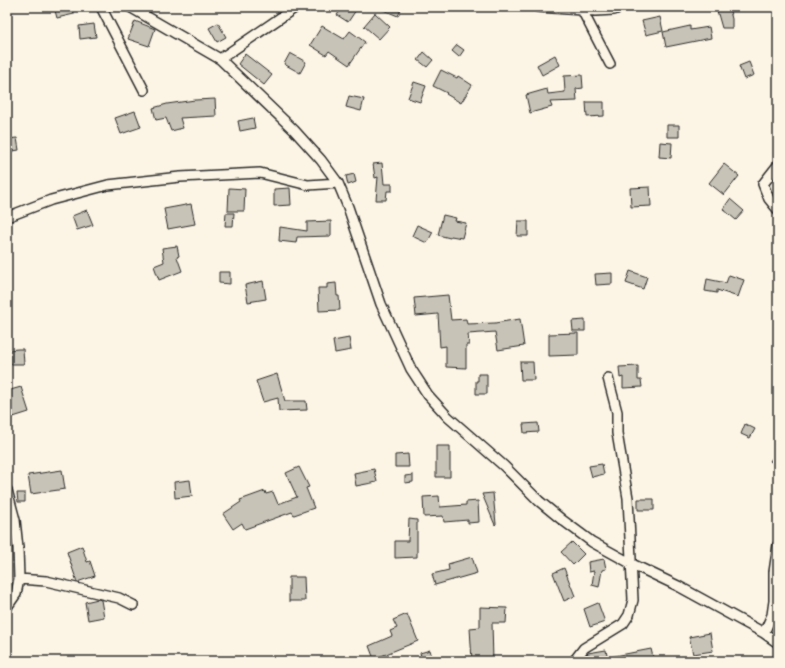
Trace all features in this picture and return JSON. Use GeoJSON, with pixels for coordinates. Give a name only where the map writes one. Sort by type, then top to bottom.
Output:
{"type":"FeatureCollection","features":[{"type":"Feature","properties":{"kind":"street"},"geometry":{"type":"LineString","coordinates":[[101,7],[144,90]]}},
{"type":"Feature","properties":{"kind":"street"},"geometry":{"type":"LineString","coordinates":[[130,7],[220,59],[294,130],[321,160],[338,183],[348,207],[381,304],[411,369],[428,395],[448,417],[504,466],[539,501],[592,542],[632,564],[678,586],[764,633],[778,643]]}},
{"type":"Feature","properties":{"kind":"street"},"geometry":{"type":"LineString","coordinates":[[220,59],[296,7]]}},
{"type":"Feature","properties":{"kind":"street"},"geometry":{"type":"LineString","coordinates":[[538,7],[596,11],[614,10],[621,7]]}},
{"type":"Feature","properties":{"kind":"street"},"geometry":{"type":"LineString","coordinates":[[582,10],[610,64]]}},
{"type":"Feature","properties":{"kind":"street"},"geometry":{"type":"LineString","coordinates":[[778,165],[762,184],[769,199],[778,210]]}},
{"type":"Feature","properties":{"kind":"street"},"geometry":{"type":"LineString","coordinates":[[7,217],[51,200],[108,186],[180,177],[260,173],[308,186],[338,183]]}},
{"type":"Feature","properties":{"kind":"street"},"geometry":{"type":"LineString","coordinates":[[574,661],[584,648],[623,624],[629,614],[633,600],[628,498],[617,433],[617,412],[608,378]]}},
{"type":"Feature","properties":{"kind":"street"},"geometry":{"type":"LineString","coordinates":[[7,490],[15,520],[19,579],[16,594],[7,607]]}},
{"type":"Feature","properties":{"kind":"street"},"geometry":{"type":"LineString","coordinates":[[764,633],[772,615],[774,601],[774,572],[778,545]]}},
{"type":"Feature","properties":{"kind":"street"},"geometry":{"type":"LineString","coordinates":[[19,579],[46,581],[119,598],[133,605]]}},
{"type":"Feature","properties":{"kind":"building"},"geometry":{"type":"Polygon","coordinates":[[[54,7],[73,7],[74,14],[57,18],[54,7]]]}},
{"type":"Feature","properties":{"kind":"building"},"geometry":{"type":"Polygon","coordinates":[[[343,7],[358,7],[348,22],[337,15],[343,7]]]}},
{"type":"Feature","properties":{"kind":"building"},"geometry":{"type":"Polygon","coordinates":[[[376,7],[402,7],[398,16],[376,7]]]}},
{"type":"Feature","properties":{"kind":"building"},"geometry":{"type":"Polygon","coordinates":[[[716,7],[729,7],[732,19],[732,28],[722,28],[716,7]]]}},
{"type":"Feature","properties":{"kind":"building"},"geometry":{"type":"Polygon","coordinates":[[[375,13],[390,27],[379,39],[364,26],[375,13]]]}},
{"type":"Feature","properties":{"kind":"building"},"geometry":{"type":"Polygon","coordinates":[[[660,17],[663,31],[646,35],[642,21],[660,17]]]}},
{"type":"Feature","properties":{"kind":"building"},"geometry":{"type":"Polygon","coordinates":[[[135,21],[155,29],[149,46],[128,39],[135,21]]]}},
{"type":"Feature","properties":{"kind":"building"},"geometry":{"type":"Polygon","coordinates":[[[218,23],[226,37],[217,42],[209,28],[218,23]]]}},
{"type":"Feature","properties":{"kind":"building"},"geometry":{"type":"Polygon","coordinates":[[[94,24],[96,37],[80,39],[79,26],[94,24]]]}},
{"type":"Feature","properties":{"kind":"building"},"geometry":{"type":"Polygon","coordinates":[[[322,26],[344,39],[350,31],[365,42],[349,65],[329,51],[326,55],[310,45],[322,26]]]}},
{"type":"Feature","properties":{"kind":"building"},"geometry":{"type":"Polygon","coordinates":[[[690,26],[690,30],[709,27],[711,38],[666,47],[663,32],[690,26]]]}},
{"type":"Feature","properties":{"kind":"building"},"geometry":{"type":"Polygon","coordinates":[[[457,45],[464,50],[459,57],[452,51],[457,45]]]}},
{"type":"Feature","properties":{"kind":"building"},"geometry":{"type":"Polygon","coordinates":[[[424,52],[433,60],[427,67],[418,60],[424,52]]]}},
{"type":"Feature","properties":{"kind":"building"},"geometry":{"type":"Polygon","coordinates":[[[290,53],[306,62],[300,73],[284,64],[290,53]]]}},
{"type":"Feature","properties":{"kind":"building"},"geometry":{"type":"Polygon","coordinates":[[[245,54],[272,75],[264,85],[238,64],[245,54]]]}},
{"type":"Feature","properties":{"kind":"building"},"geometry":{"type":"Polygon","coordinates":[[[555,55],[560,65],[542,75],[537,65],[555,55]]]}},
{"type":"Feature","properties":{"kind":"building"},"geometry":{"type":"Polygon","coordinates":[[[749,62],[754,75],[744,79],[739,66],[749,62]]]}},
{"type":"Feature","properties":{"kind":"building"},"geometry":{"type":"Polygon","coordinates":[[[441,70],[457,78],[458,76],[472,85],[461,103],[446,94],[447,93],[433,86],[441,70]]]}},
{"type":"Feature","properties":{"kind":"building"},"geometry":{"type":"Polygon","coordinates":[[[582,75],[583,88],[576,89],[577,101],[550,102],[552,107],[530,113],[526,95],[547,89],[548,94],[565,92],[564,76],[582,75]]]}},
{"type":"Feature","properties":{"kind":"building"},"geometry":{"type":"Polygon","coordinates":[[[414,82],[426,86],[420,102],[408,98],[414,82]]]}},
{"type":"Feature","properties":{"kind":"building"},"geometry":{"type":"Polygon","coordinates":[[[349,96],[364,99],[361,111],[346,107],[349,96]]]}},
{"type":"Feature","properties":{"kind":"building"},"geometry":{"type":"Polygon","coordinates":[[[215,99],[216,116],[180,118],[183,128],[171,131],[166,118],[156,120],[153,108],[167,104],[215,99]]]}},
{"type":"Feature","properties":{"kind":"building"},"geometry":{"type":"Polygon","coordinates":[[[586,102],[604,102],[604,116],[587,117],[586,102]]]}},
{"type":"Feature","properties":{"kind":"building"},"geometry":{"type":"Polygon","coordinates":[[[135,111],[141,127],[121,134],[115,118],[135,111]]]}},
{"type":"Feature","properties":{"kind":"building"},"geometry":{"type":"Polygon","coordinates":[[[253,118],[255,128],[240,131],[238,121],[253,118]]]}},
{"type":"Feature","properties":{"kind":"building"},"geometry":{"type":"Polygon","coordinates":[[[667,125],[679,125],[679,137],[667,137],[667,125]]]}},
{"type":"Feature","properties":{"kind":"building"},"geometry":{"type":"Polygon","coordinates":[[[17,138],[19,150],[7,152],[7,139],[17,138]]]}},
{"type":"Feature","properties":{"kind":"building"},"geometry":{"type":"Polygon","coordinates":[[[660,142],[672,143],[671,158],[659,157],[660,142]]]}},
{"type":"Feature","properties":{"kind":"building"},"geometry":{"type":"Polygon","coordinates":[[[382,163],[384,184],[392,184],[392,191],[387,191],[386,200],[376,200],[378,177],[375,178],[373,164],[382,163]]]}},
{"type":"Feature","properties":{"kind":"building"},"geometry":{"type":"Polygon","coordinates":[[[724,164],[739,176],[724,195],[709,183],[724,164]]]}},
{"type":"Feature","properties":{"kind":"building"},"geometry":{"type":"Polygon","coordinates":[[[354,174],[356,182],[348,185],[346,176],[354,174]]]}},
{"type":"Feature","properties":{"kind":"building"},"geometry":{"type":"Polygon","coordinates":[[[650,187],[651,206],[631,207],[630,188],[650,187]]]}},
{"type":"Feature","properties":{"kind":"building"},"geometry":{"type":"Polygon","coordinates":[[[229,188],[245,189],[244,211],[228,211],[229,188]]]}},
{"type":"Feature","properties":{"kind":"building"},"geometry":{"type":"Polygon","coordinates":[[[290,188],[291,205],[274,206],[274,189],[290,188]]]}},
{"type":"Feature","properties":{"kind":"building"},"geometry":{"type":"Polygon","coordinates":[[[730,199],[744,211],[736,220],[723,209],[730,199]]]}},
{"type":"Feature","properties":{"kind":"building"},"geometry":{"type":"Polygon","coordinates":[[[191,204],[195,224],[168,229],[164,209],[191,204]]]}},
{"type":"Feature","properties":{"kind":"building"},"geometry":{"type":"Polygon","coordinates":[[[87,210],[93,225],[77,230],[72,216],[87,210]]]}},
{"type":"Feature","properties":{"kind":"building"},"geometry":{"type":"Polygon","coordinates":[[[226,213],[234,213],[233,226],[225,226],[226,213]]]}},
{"type":"Feature","properties":{"kind":"building"},"geometry":{"type":"Polygon","coordinates":[[[443,215],[456,218],[455,221],[466,223],[462,238],[451,236],[450,238],[438,235],[443,215]]]}},
{"type":"Feature","properties":{"kind":"building"},"geometry":{"type":"Polygon","coordinates":[[[331,221],[331,236],[297,237],[296,243],[279,241],[280,227],[307,231],[307,222],[331,221]]]}},
{"type":"Feature","properties":{"kind":"building"},"geometry":{"type":"Polygon","coordinates":[[[518,221],[528,221],[528,236],[517,236],[518,221]]]}},
{"type":"Feature","properties":{"kind":"building"},"geometry":{"type":"Polygon","coordinates":[[[417,225],[433,232],[427,243],[412,236],[417,225]]]}},
{"type":"Feature","properties":{"kind":"building"},"geometry":{"type":"Polygon","coordinates":[[[177,246],[179,256],[177,257],[182,271],[159,280],[154,266],[164,262],[162,248],[177,246]]]}},
{"type":"Feature","properties":{"kind":"building"},"geometry":{"type":"Polygon","coordinates":[[[630,271],[647,277],[643,289],[626,283],[630,271]]]}},
{"type":"Feature","properties":{"kind":"building"},"geometry":{"type":"Polygon","coordinates":[[[219,272],[230,272],[230,284],[219,283],[219,272]]]}},
{"type":"Feature","properties":{"kind":"building"},"geometry":{"type":"Polygon","coordinates":[[[612,273],[612,284],[596,285],[595,274],[612,273]]]}},
{"type":"Feature","properties":{"kind":"building"},"geometry":{"type":"Polygon","coordinates":[[[729,275],[744,280],[738,297],[717,290],[717,293],[705,291],[707,279],[726,283],[729,275]]]}},
{"type":"Feature","properties":{"kind":"building"},"geometry":{"type":"Polygon","coordinates":[[[263,281],[266,299],[248,302],[245,285],[263,281]]]}},
{"type":"Feature","properties":{"kind":"building"},"geometry":{"type":"Polygon","coordinates":[[[336,283],[340,310],[319,311],[318,288],[327,288],[327,284],[336,283]]]}},
{"type":"Feature","properties":{"kind":"building"},"geometry":{"type":"Polygon","coordinates":[[[448,295],[451,320],[466,319],[467,324],[495,323],[520,319],[524,346],[498,350],[495,332],[468,334],[469,345],[466,345],[466,368],[446,367],[446,346],[440,347],[438,314],[416,316],[414,298],[448,295]]]}},
{"type":"Feature","properties":{"kind":"building"},"geometry":{"type":"Polygon","coordinates":[[[585,320],[585,331],[573,331],[572,321],[585,320]]]}},
{"type":"Feature","properties":{"kind":"building"},"geometry":{"type":"Polygon","coordinates":[[[578,333],[578,355],[549,356],[549,334],[578,333]]]}},
{"type":"Feature","properties":{"kind":"building"},"geometry":{"type":"Polygon","coordinates":[[[349,338],[351,350],[335,353],[333,341],[349,338]]]}},
{"type":"Feature","properties":{"kind":"building"},"geometry":{"type":"Polygon","coordinates":[[[23,349],[24,364],[7,364],[7,350],[23,349]]]}},
{"type":"Feature","properties":{"kind":"building"},"geometry":{"type":"Polygon","coordinates":[[[520,362],[533,362],[534,380],[521,380],[520,362]]]}},
{"type":"Feature","properties":{"kind":"building"},"geometry":{"type":"Polygon","coordinates":[[[638,366],[638,380],[641,380],[642,387],[623,388],[623,377],[620,378],[619,367],[638,366]]]}},
{"type":"Feature","properties":{"kind":"building"},"geometry":{"type":"Polygon","coordinates":[[[277,374],[285,401],[306,401],[307,410],[279,411],[278,398],[263,402],[256,381],[277,374]]]}},
{"type":"Feature","properties":{"kind":"building"},"geometry":{"type":"Polygon","coordinates":[[[478,374],[487,374],[487,394],[476,394],[476,381],[478,381],[478,374]]]}},
{"type":"Feature","properties":{"kind":"building"},"geometry":{"type":"Polygon","coordinates":[[[21,387],[29,412],[10,418],[7,409],[7,391],[21,387]]]}},
{"type":"Feature","properties":{"kind":"building"},"geometry":{"type":"Polygon","coordinates":[[[538,423],[539,432],[524,433],[523,424],[538,423]]]}},
{"type":"Feature","properties":{"kind":"building"},"geometry":{"type":"Polygon","coordinates":[[[745,424],[755,429],[750,438],[741,434],[745,424]]]}},
{"type":"Feature","properties":{"kind":"building"},"geometry":{"type":"Polygon","coordinates":[[[436,446],[450,446],[450,477],[436,477],[436,446]]]}},
{"type":"Feature","properties":{"kind":"building"},"geometry":{"type":"Polygon","coordinates":[[[778,450],[778,467],[770,461],[778,450]]]}},
{"type":"Feature","properties":{"kind":"building"},"geometry":{"type":"Polygon","coordinates":[[[408,454],[409,467],[395,467],[395,455],[408,454]]]}},
{"type":"Feature","properties":{"kind":"building"},"geometry":{"type":"Polygon","coordinates":[[[602,464],[604,474],[592,477],[589,466],[602,464]]]}},
{"type":"Feature","properties":{"kind":"building"},"geometry":{"type":"Polygon","coordinates":[[[299,467],[309,487],[306,488],[314,508],[294,515],[292,512],[245,529],[242,523],[233,529],[223,514],[241,502],[240,500],[265,491],[266,494],[273,492],[278,504],[297,497],[286,473],[299,467]]]}},
{"type":"Feature","properties":{"kind":"building"},"geometry":{"type":"Polygon","coordinates":[[[374,469],[377,482],[356,486],[354,473],[374,469]]]}},
{"type":"Feature","properties":{"kind":"building"},"geometry":{"type":"Polygon","coordinates":[[[62,470],[65,489],[31,494],[28,475],[62,470]]]}},
{"type":"Feature","properties":{"kind":"building"},"geometry":{"type":"Polygon","coordinates":[[[413,475],[413,482],[405,483],[405,476],[413,475]]]}},
{"type":"Feature","properties":{"kind":"building"},"geometry":{"type":"Polygon","coordinates":[[[190,480],[192,496],[175,498],[174,482],[190,480]]]}},
{"type":"Feature","properties":{"kind":"building"},"geometry":{"type":"Polygon","coordinates":[[[17,493],[25,493],[25,502],[18,502],[17,493]]]}},
{"type":"Feature","properties":{"kind":"building"},"geometry":{"type":"Polygon","coordinates":[[[493,493],[496,524],[495,525],[482,494],[493,493]]]}},
{"type":"Feature","properties":{"kind":"building"},"geometry":{"type":"Polygon","coordinates":[[[439,496],[440,507],[466,505],[466,502],[478,501],[479,522],[468,523],[468,520],[444,522],[443,516],[424,517],[423,497],[439,496]]]}},
{"type":"Feature","properties":{"kind":"building"},"geometry":{"type":"Polygon","coordinates":[[[638,499],[654,499],[654,510],[638,510],[638,499]]]}},
{"type":"Feature","properties":{"kind":"building"},"geometry":{"type":"Polygon","coordinates":[[[409,519],[417,520],[417,557],[395,558],[395,541],[408,541],[409,519]]]}},
{"type":"Feature","properties":{"kind":"building"},"geometry":{"type":"Polygon","coordinates":[[[572,542],[584,554],[573,565],[561,552],[572,542]]]}},
{"type":"Feature","properties":{"kind":"building"},"geometry":{"type":"Polygon","coordinates":[[[82,546],[87,562],[90,561],[95,576],[77,582],[67,552],[82,546]]]}},
{"type":"Feature","properties":{"kind":"building"},"geometry":{"type":"Polygon","coordinates":[[[472,557],[477,573],[435,585],[432,574],[449,570],[448,564],[472,557]]]}},
{"type":"Feature","properties":{"kind":"building"},"geometry":{"type":"Polygon","coordinates":[[[604,559],[606,569],[602,570],[599,587],[592,585],[594,571],[589,572],[588,562],[604,559]]]}},
{"type":"Feature","properties":{"kind":"building"},"geometry":{"type":"Polygon","coordinates":[[[564,568],[575,596],[564,601],[553,573],[564,568]]]}},
{"type":"Feature","properties":{"kind":"building"},"geometry":{"type":"Polygon","coordinates":[[[289,577],[304,577],[305,601],[289,601],[289,577]]]}},
{"type":"Feature","properties":{"kind":"building"},"geometry":{"type":"Polygon","coordinates":[[[98,599],[101,600],[104,617],[88,620],[85,602],[98,599]]]}},
{"type":"Feature","properties":{"kind":"building"},"geometry":{"type":"Polygon","coordinates":[[[598,603],[605,622],[590,627],[584,609],[598,603]]]}},
{"type":"Feature","properties":{"kind":"building"},"geometry":{"type":"Polygon","coordinates":[[[480,607],[507,608],[506,623],[492,623],[493,661],[472,661],[470,628],[480,627],[480,607]]]}},
{"type":"Feature","properties":{"kind":"building"},"geometry":{"type":"Polygon","coordinates":[[[407,614],[418,641],[374,659],[369,646],[392,636],[390,631],[397,628],[393,620],[407,614]]]}},
{"type":"Feature","properties":{"kind":"building"},"geometry":{"type":"Polygon","coordinates":[[[710,633],[713,651],[693,654],[689,637],[710,633]]]}},
{"type":"Feature","properties":{"kind":"building"},"geometry":{"type":"Polygon","coordinates":[[[651,649],[654,661],[610,661],[610,657],[651,649]]]}},
{"type":"Feature","properties":{"kind":"building"},"geometry":{"type":"Polygon","coordinates":[[[430,650],[432,657],[422,659],[420,653],[430,650]]]}},
{"type":"Feature","properties":{"kind":"building"},"geometry":{"type":"Polygon","coordinates":[[[606,650],[608,661],[587,661],[586,655],[588,653],[606,650]]]}}]}
